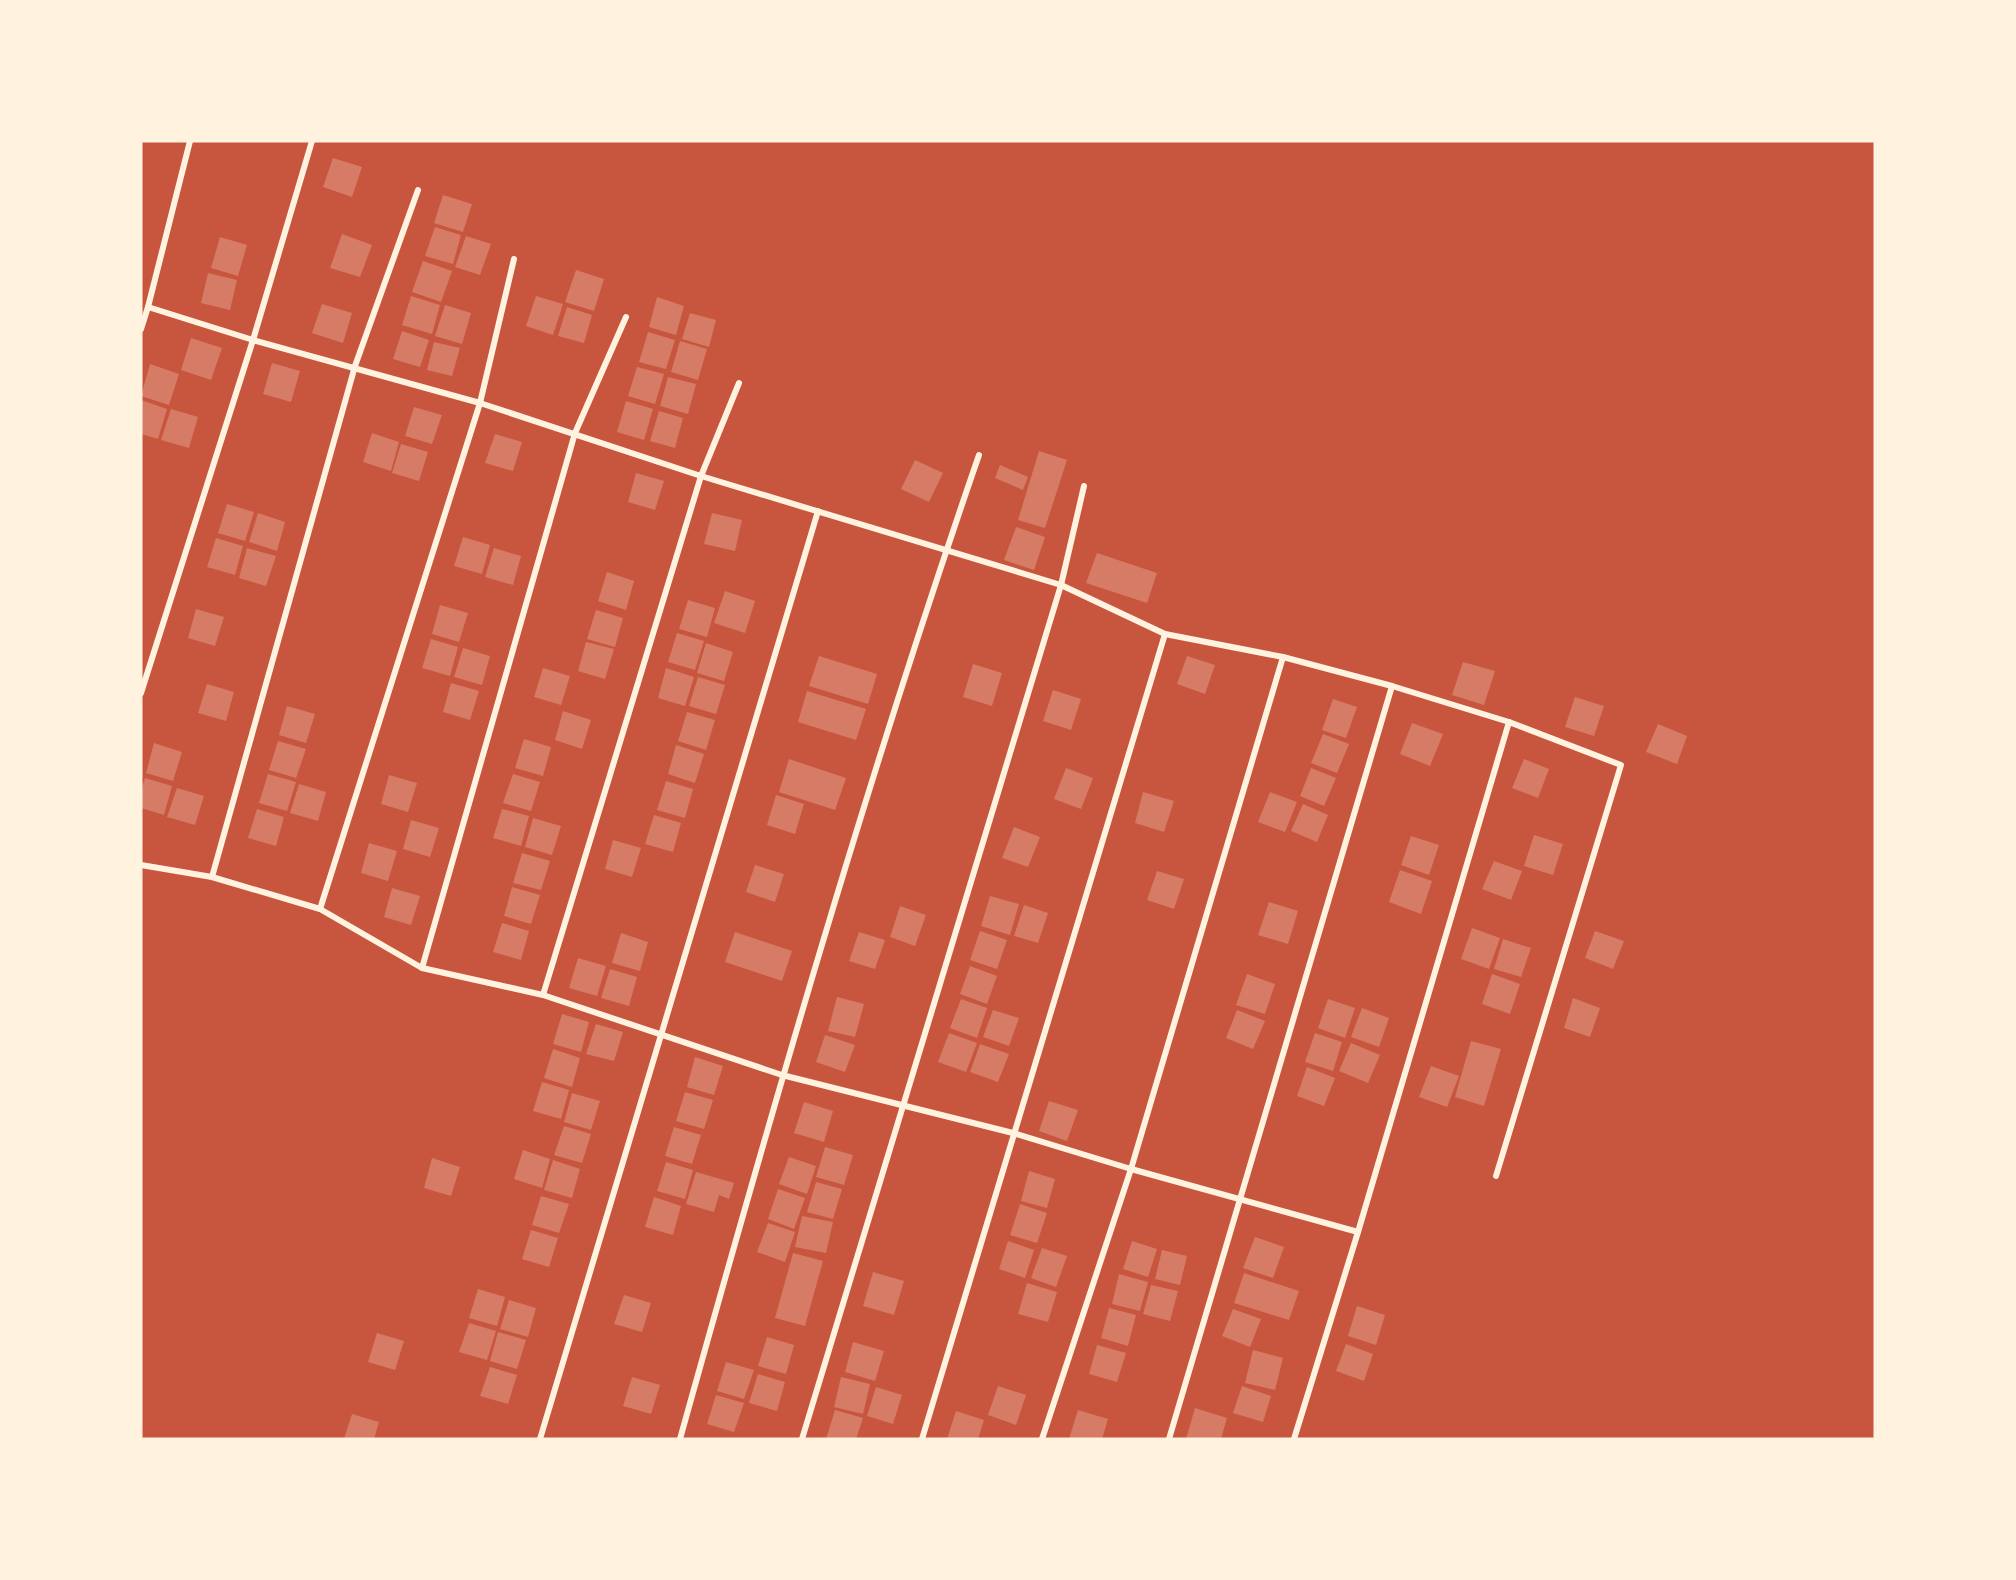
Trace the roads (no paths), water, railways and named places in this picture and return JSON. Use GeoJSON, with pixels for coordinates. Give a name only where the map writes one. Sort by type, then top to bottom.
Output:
{"type":"FeatureCollection","features":[{"type":"Feature","properties":{"kind":"street"},"geometry":{"type":"LineString","coordinates":[[141,329],[190,141]]}},
{"type":"Feature","properties":{"kind":"street"},"geometry":{"type":"LineString","coordinates":[[141,693],[254,340],[312,141]]}},
{"type":"Feature","properties":{"kind":"street"},"geometry":{"type":"LineString","coordinates":[[212,877],[355,366],[418,190]]}},
{"type":"Feature","properties":{"kind":"street"},"geometry":{"type":"LineString","coordinates":[[320,909],[480,403],[514,259]]}},
{"type":"Feature","properties":{"kind":"street"},"geometry":{"type":"LineString","coordinates":[[148,307],[254,340],[355,366],[480,403],[701,476],[1061,585],[1165,634],[1283,657],[1392,686],[1509,722],[1621,765],[1496,1176]]}},
{"type":"Feature","properties":{"kind":"street"},"geometry":{"type":"LineString","coordinates":[[422,968],[575,433],[626,317]]}},
{"type":"Feature","properties":{"kind":"street"},"geometry":{"type":"LineString","coordinates":[[543,995],[701,476],[739,384]]}},
{"type":"Feature","properties":{"kind":"street"},"geometry":{"type":"LineString","coordinates":[[680,1439],[782,1075],[946,550],[979,455]]}},
{"type":"Feature","properties":{"kind":"street"},"geometry":{"type":"LineString","coordinates":[[802,1439],[905,1106],[1061,585],[1084,486]]}},
{"type":"Feature","properties":{"kind":"street"},"geometry":{"type":"LineString","coordinates":[[540,1439],[818,511]]}},
{"type":"Feature","properties":{"kind":"street"},"geometry":{"type":"LineString","coordinates":[[922,1439],[1165,634]]}},
{"type":"Feature","properties":{"kind":"street"},"geometry":{"type":"LineString","coordinates":[[1042,1439],[1131,1169],[1283,657]]}},
{"type":"Feature","properties":{"kind":"street"},"geometry":{"type":"LineString","coordinates":[[1169,1439],[1392,686]]}},
{"type":"Feature","properties":{"kind":"street"},"geometry":{"type":"LineString","coordinates":[[1294,1439],[1358,1232],[1509,722]]}},
{"type":"Feature","properties":{"kind":"street"},"geometry":{"type":"LineString","coordinates":[[141,865],[212,877],[320,909],[422,968],[543,995],[782,1075],[1013,1133],[1239,1200],[1358,1232]]}}]}
